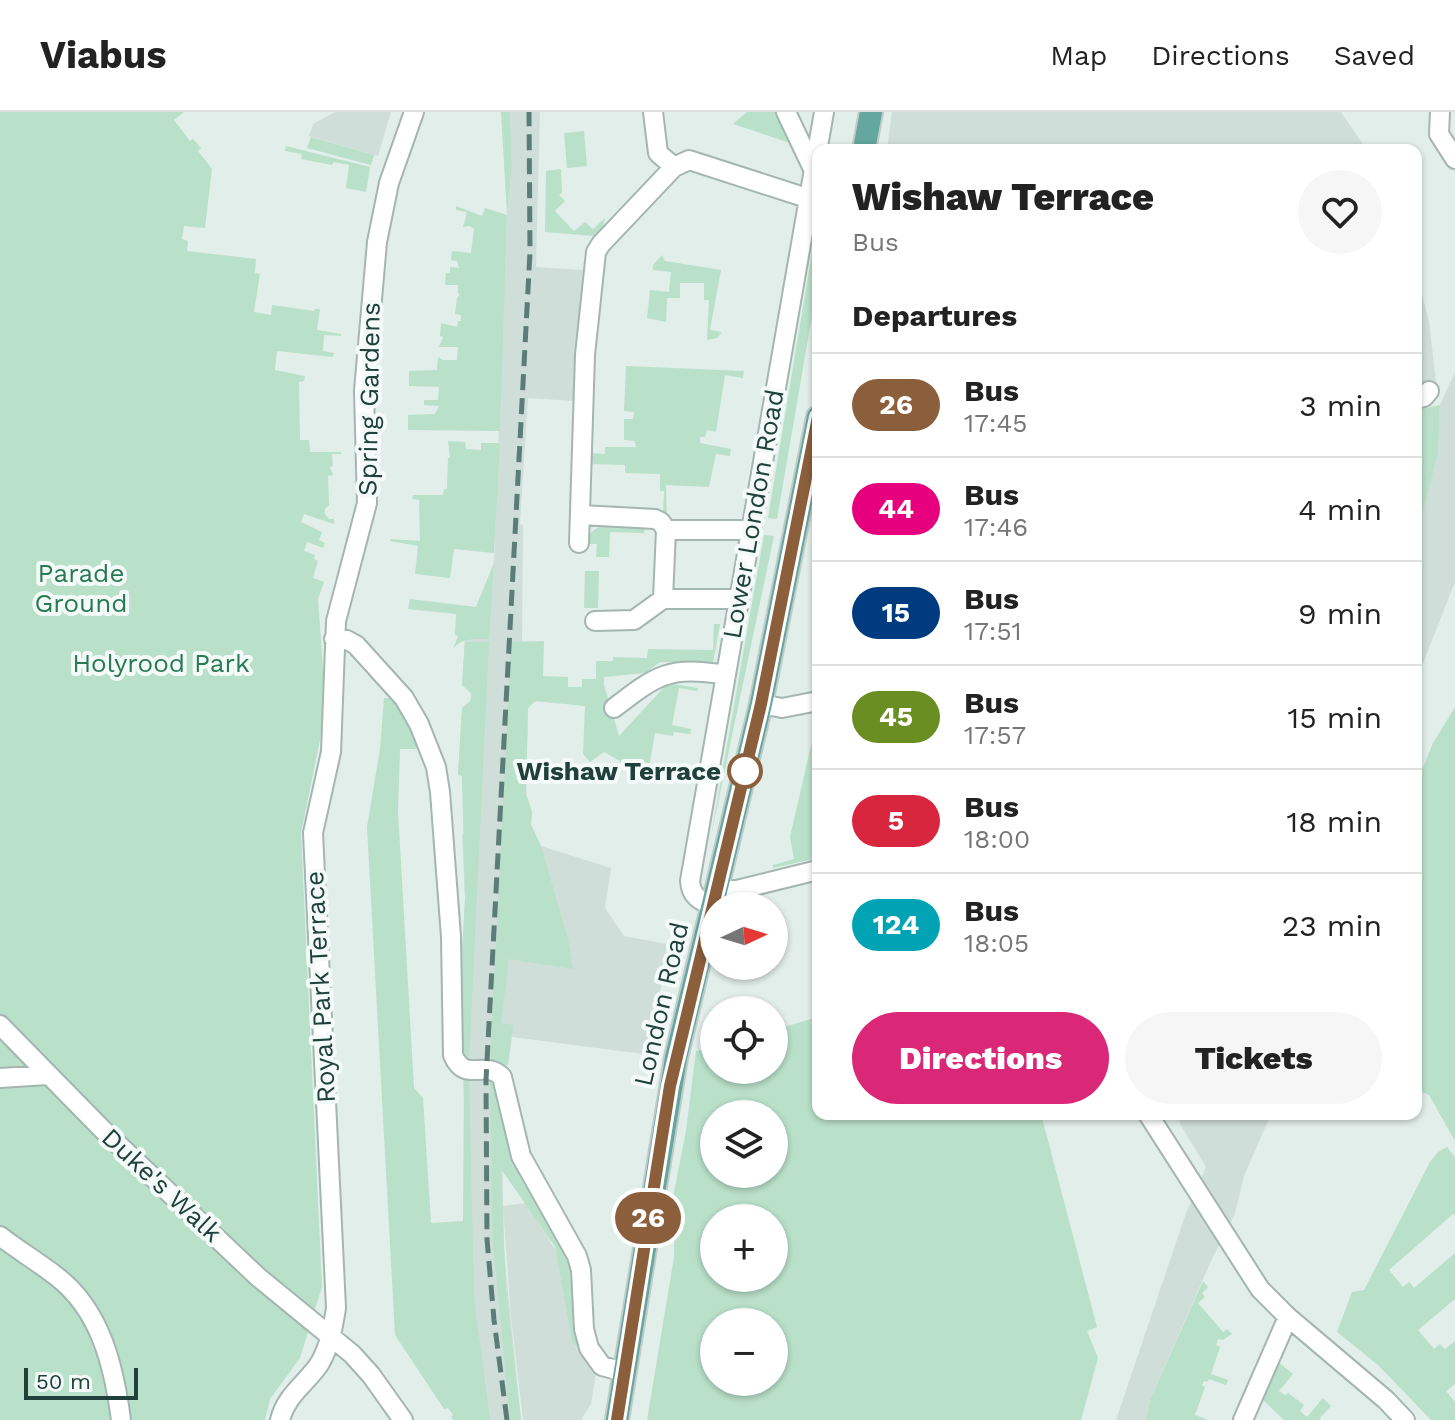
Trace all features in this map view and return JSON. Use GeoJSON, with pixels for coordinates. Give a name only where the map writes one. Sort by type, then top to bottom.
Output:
{"type":"FeatureCollection","features":[{"type":"Feature","properties":{"kind":"main road"},"geometry":{"type":"LineString","coordinates":[[865,144],[871,112]]}},
{"type":"Feature","properties":{"kind":"main road","name":"London Road"},"geometry":{"type":"LineString","coordinates":[[715,892],[761,704],[812,447]]}},
{"type":"Feature","properties":{"kind":"main road","name":"London Road"},"geometry":{"type":"LineString","coordinates":[[617,1420],[670,1086],[700,957]]}},
{"type":"Feature","properties":{"kind":"street","name":"Spring Gardens"},"geometry":{"type":"LineString","coordinates":[[334,639],[367,503],[364,391],[378,234],[389,183],[414,112]]}},
{"type":"Feature","properties":{"kind":"street"},"geometry":{"type":"LineString","coordinates":[[653,112],[658,153],[674,167]]}},
{"type":"Feature","properties":{"kind":"street"},"geometry":{"type":"LineString","coordinates":[[786,112],[812,167]]}},
{"type":"Feature","properties":{"kind":"street","name":"Lower London Road"},"geometry":{"type":"LineString","coordinates":[[819,144],[824,112]]}},
{"type":"Feature","properties":{"kind":"street"},"geometry":{"type":"LineString","coordinates":[[1440,112],[1439,134],[1455,159]]}},
{"type":"Feature","properties":{"kind":"street"},"geometry":{"type":"LineString","coordinates":[[579,543],[585,355],[596,252],[674,167],[689,160],[810,199]]}},
{"type":"Feature","properties":{"kind":"street","name":"Lower London Road"},"geometry":{"type":"LineString","coordinates":[[700,900],[695,896],[690,881],[812,185]]}},
{"type":"Feature","properties":{"kind":"street"},"geometry":{"type":"LineString","coordinates":[[581,515],[651,518],[661,522],[666,530],[663,599]]}},
{"type":"Feature","properties":{"kind":"street"},"geometry":{"type":"LineString","coordinates":[[666,530],[750,530]]}},
{"type":"Feature","properties":{"kind":"street"},"geometry":{"type":"LineString","coordinates":[[595,621],[634,620],[663,599],[739,599]]}},
{"type":"Feature","properties":{"kind":"street"},"geometry":{"type":"LineString","coordinates":[[334,639],[354,643],[386,677],[412,710],[431,753],[440,792],[451,937],[454,1059],[464,1070],[492,1070],[502,1077],[521,1156],[577,1256],[588,1344],[602,1366],[624,1372]]}},
{"type":"Feature","properties":{"kind":"street","name":"Royal Park Terrace"},"geometry":{"type":"LineString","coordinates":[[332,1337],[336,1308],[313,833],[331,752],[334,639]]}},
{"type":"Feature","properties":{"kind":"street"},"geometry":{"type":"LineString","coordinates":[[614,708],[666,673],[679,670],[726,675]]}},
{"type":"Feature","properties":{"kind":"street"},"geometry":{"type":"LineString","coordinates":[[761,704],[782,708],[812,702]]}},
{"type":"Feature","properties":{"kind":"street"},"geometry":{"type":"LineString","coordinates":[[730,892],[812,871]]}},
{"type":"Feature","properties":{"kind":"street","name":"Duke's Walk"},"geometry":{"type":"LineString","coordinates":[[0,1025],[47,1075],[258,1277],[332,1337],[371,1375],[403,1420]]}},
{"type":"Feature","properties":{"kind":"street"},"geometry":{"type":"LineString","coordinates":[[0,1078],[47,1075]]}},
{"type":"Feature","properties":{"kind":"street"},"geometry":{"type":"LineString","coordinates":[[1152,1120],[1260,1289],[1405,1420]]}},
{"type":"Feature","properties":{"kind":"street"},"geometry":{"type":"LineString","coordinates":[[0,1236],[57,1277],[83,1303],[109,1356],[121,1420]]}},
{"type":"Feature","properties":{"kind":"street"},"geometry":{"type":"LineString","coordinates":[[1243,1420],[1288,1317]]}},
{"type":"Feature","properties":{"kind":"street"},"geometry":{"type":"LineString","coordinates":[[280,1420],[289,1399],[320,1362],[332,1337]]}},
{"type":"Feature","properties":{"kind":"shaded area"},"geometry":{"type":"Polygon","coordinates":[[[335,112],[391,112],[378,156],[309,136],[313,124],[335,112]]]}},
{"type":"Feature","properties":{"kind":"shaded area"},"geometry":{"type":"Polygon","coordinates":[[[510,112],[540,112],[536,267],[583,270],[575,401],[528,398],[520,524],[523,525],[522,647],[538,701],[528,708],[526,794],[532,812],[531,825],[541,846],[611,868],[605,908],[624,936],[667,944],[651,1055],[512,1037],[508,1065],[491,1063],[501,1084],[504,1252],[521,1420],[475,1420],[460,992],[465,899],[464,834],[462,776],[458,775],[462,708],[472,699],[469,689],[462,685],[465,635],[494,563],[507,216],[512,165],[510,112]]]}},
{"type":"Feature","properties":{"kind":"shaded area"},"geometry":{"type":"Polygon","coordinates":[[[892,112],[1341,112],[1363,144],[888,144],[892,112]]]}},
{"type":"Feature","properties":{"kind":"shaded area"},"geometry":{"type":"Polygon","coordinates":[[[1422,295],[1429,321],[1436,383],[1422,386],[1422,295]]]}},
{"type":"Feature","properties":{"kind":"shaded area"},"geometry":{"type":"Polygon","coordinates":[[[1455,372],[1455,582],[1422,666],[1422,511],[1438,454],[1440,405],[1455,372]]]}},
{"type":"Feature","properties":{"kind":"shaded area"},"geometry":{"type":"Polygon","coordinates":[[[1180,1120],[1268,1120],[1244,1176],[1235,1214],[1150,1400],[1146,1420],[1116,1420],[1186,1213],[1206,1167],[1180,1120]]]}},
{"type":"Feature","properties":{"kind":"shaded area"},"geometry":{"type":"Polygon","coordinates":[[[526,1203],[556,1251],[572,1342],[582,1357],[597,1367],[591,1404],[581,1420],[523,1420],[503,1206],[526,1203]]]}},
{"type":"Feature","properties":{"kind":"green space","name":"Holyrood Park"},"geometry":{"type":"Polygon","coordinates":[[[0,112],[184,112],[174,120],[190,141],[193,139],[201,148],[198,151],[212,169],[205,228],[184,226],[182,239],[188,241],[187,251],[256,259],[255,273],[260,274],[254,312],[271,315],[272,305],[314,311],[320,309],[317,330],[341,334],[324,335],[323,351],[334,353],[333,357],[277,351],[275,370],[305,376],[304,381],[299,382],[300,440],[309,440],[310,452],[341,454],[332,454],[333,466],[330,467],[333,475],[328,476],[329,505],[325,514],[329,519],[334,519],[334,524],[304,514],[301,522],[322,532],[319,540],[325,543],[323,548],[307,542],[304,551],[315,555],[314,559],[318,561],[313,578],[324,582],[318,599],[324,682],[320,740],[301,833],[322,1287],[300,1358],[270,1399],[265,1420],[0,1420],[0,112]]]}},
{"type":"Feature","properties":{"kind":"green space"},"geometry":{"type":"Polygon","coordinates":[[[501,112],[510,112],[512,165],[507,216],[500,431],[408,430],[408,415],[435,414],[439,406],[424,405],[424,400],[438,400],[439,387],[409,386],[409,371],[437,370],[438,357],[457,360],[458,347],[439,347],[443,337],[440,336],[441,323],[457,327],[458,321],[461,321],[461,315],[455,314],[460,294],[458,285],[445,285],[450,267],[459,268],[457,261],[451,260],[452,251],[471,253],[474,229],[463,227],[467,212],[456,210],[456,206],[482,216],[485,208],[507,215],[501,112]]]}},
{"type":"Feature","properties":{"kind":"green space"},"geometry":{"type":"Polygon","coordinates":[[[747,112],[776,112],[790,143],[733,124],[747,112]]]}},
{"type":"Feature","properties":{"kind":"green space"},"geometry":{"type":"Polygon","coordinates":[[[584,131],[587,166],[567,168],[564,133],[584,131]]]}},
{"type":"Feature","properties":{"kind":"green space"},"geometry":{"type":"Polygon","coordinates":[[[311,137],[374,155],[371,165],[307,148],[311,137]]]}},
{"type":"Feature","properties":{"kind":"green space"},"geometry":{"type":"Polygon","coordinates":[[[286,146],[370,167],[366,192],[346,188],[349,165],[301,159],[302,154],[285,151],[286,146]]]}},
{"type":"Feature","properties":{"kind":"green space"},"geometry":{"type":"Polygon","coordinates":[[[561,169],[562,193],[559,195],[565,201],[555,211],[574,231],[585,222],[593,229],[605,218],[603,227],[594,236],[545,232],[546,171],[561,169]]]}},
{"type":"Feature","properties":{"kind":"green space"},"geometry":{"type":"Polygon","coordinates":[[[812,252],[812,316],[777,519],[768,518],[812,252]]]}},
{"type":"Feature","properties":{"kind":"green space"},"geometry":{"type":"Polygon","coordinates":[[[662,255],[665,261],[721,270],[710,330],[722,332],[717,338],[707,340],[709,300],[704,300],[704,283],[680,283],[680,298],[667,298],[666,322],[647,318],[650,290],[669,292],[671,272],[653,270],[653,265],[662,255]]]}},
{"type":"Feature","properties":{"kind":"green space"},"geometry":{"type":"Polygon","coordinates":[[[626,366],[744,371],[743,378],[725,375],[716,432],[707,430],[705,437],[700,437],[700,443],[731,449],[730,456],[716,454],[709,487],[666,485],[667,519],[663,512],[664,491],[660,491],[660,474],[625,473],[625,465],[591,464],[591,453],[605,454],[605,447],[636,447],[635,441],[624,440],[624,419],[633,419],[634,412],[624,411],[626,366]]]}},
{"type":"Feature","properties":{"kind":"green space"},"geometry":{"type":"Polygon","coordinates":[[[1440,405],[1438,454],[1422,514],[1422,409],[1440,405]]]}},
{"type":"Feature","properties":{"kind":"green space"},"geometry":{"type":"Polygon","coordinates":[[[448,441],[465,442],[466,449],[481,450],[481,443],[500,443],[494,553],[454,549],[450,578],[415,574],[418,546],[390,541],[420,541],[419,500],[412,499],[413,495],[443,495],[444,489],[447,489],[448,441]]]}},
{"type":"Feature","properties":{"kind":"green space"},"geometry":{"type":"Polygon","coordinates":[[[603,525],[645,528],[644,533],[610,532],[609,557],[596,557],[597,544],[586,544],[592,532],[603,525]]]}},
{"type":"Feature","properties":{"kind":"green space"},"geometry":{"type":"Polygon","coordinates":[[[764,535],[774,536],[711,836],[764,535]]]}},
{"type":"Feature","properties":{"kind":"green space"},"geometry":{"type":"Polygon","coordinates":[[[494,563],[489,639],[464,641],[453,649],[458,636],[455,635],[456,614],[408,609],[410,599],[476,607],[494,563]]]}},
{"type":"Feature","properties":{"kind":"green space"},"geometry":{"type":"Polygon","coordinates":[[[585,571],[599,571],[598,608],[584,608],[585,571]]]}},
{"type":"Feature","properties":{"kind":"green space"},"geometry":{"type":"Polygon","coordinates":[[[714,624],[720,624],[713,663],[660,662],[645,673],[604,677],[619,736],[668,683],[698,688],[697,691],[679,688],[672,725],[691,729],[690,734],[674,732],[673,736],[655,733],[649,768],[620,763],[604,752],[590,762],[583,754],[585,706],[535,701],[528,708],[526,794],[532,812],[531,825],[541,846],[568,939],[573,969],[509,959],[501,1023],[513,1025],[508,1065],[490,1063],[511,642],[544,641],[543,676],[568,677],[568,687],[582,687],[582,679],[596,679],[596,661],[613,661],[613,657],[647,658],[648,649],[713,650],[714,624]]]}},
{"type":"Feature","properties":{"kind":"green space"},"geometry":{"type":"Polygon","coordinates":[[[465,642],[489,642],[469,1063],[462,1061],[460,992],[465,899],[462,776],[458,775],[462,708],[470,702],[472,694],[462,685],[465,642]]]}},
{"type":"Feature","properties":{"kind":"green space"},"geometry":{"type":"Polygon","coordinates":[[[384,698],[393,698],[420,749],[400,749],[398,811],[414,1088],[423,1098],[431,1223],[463,1221],[464,1076],[469,1077],[474,1296],[490,1420],[453,1420],[453,1415],[448,1408],[444,1409],[395,1335],[367,827],[380,749],[384,698]]]}},
{"type":"Feature","properties":{"kind":"green space"},"geometry":{"type":"Polygon","coordinates":[[[1455,707],[1455,1141],[1429,1095],[1422,1092],[1422,770],[1433,743],[1455,707]]]}},
{"type":"Feature","properties":{"kind":"green space"},"geometry":{"type":"Polygon","coordinates":[[[811,745],[812,859],[773,868],[773,865],[794,859],[790,837],[811,745]]]}},
{"type":"Feature","properties":{"kind":"green space"},"geometry":{"type":"Polygon","coordinates":[[[812,1018],[812,1120],[1043,1120],[1097,1327],[1087,1331],[1098,1358],[1081,1420],[647,1420],[674,1257],[674,1192],[686,1131],[696,1051],[700,1050],[700,1084],[788,1084],[788,1026],[812,1018]]]}},
{"type":"Feature","properties":{"kind":"green space"},"geometry":{"type":"Polygon","coordinates":[[[490,1076],[497,1077],[510,1137],[571,1252],[588,1350],[588,1362],[572,1342],[555,1247],[501,1169],[506,1289],[521,1420],[510,1420],[492,1232],[490,1076]]]}},
{"type":"Feature","properties":{"kind":"green space"},"geometry":{"type":"Polygon","coordinates":[[[1447,1147],[1455,1157],[1455,1216],[1453,1214],[1389,1270],[1403,1287],[1409,1282],[1414,1288],[1455,1253],[1455,1299],[1418,1330],[1434,1349],[1440,1344],[1445,1349],[1455,1341],[1455,1384],[1446,1391],[1455,1402],[1455,1420],[1431,1420],[1378,1365],[1337,1332],[1352,1292],[1364,1290],[1430,1162],[1447,1147]]]}},
{"type":"Feature","properties":{"kind":"green space"},"geometry":{"type":"Polygon","coordinates":[[[1203,1281],[1208,1287],[1202,1293],[1205,1297],[1198,1303],[1223,1332],[1227,1329],[1232,1334],[1223,1340],[1218,1339],[1216,1345],[1220,1347],[1211,1374],[1228,1380],[1226,1385],[1209,1379],[1204,1381],[1202,1385],[1205,1387],[1195,1415],[1208,1420],[1146,1420],[1150,1400],[1203,1281]]]}},
{"type":"Feature","properties":{"kind":"green space"},"geometry":{"type":"Polygon","coordinates":[[[1277,1361],[1293,1374],[1279,1391],[1285,1395],[1288,1393],[1304,1405],[1300,1411],[1307,1417],[1323,1398],[1331,1406],[1321,1420],[1284,1420],[1262,1399],[1277,1361]]]}},
{"type":"Feature","properties":{"kind":"railway"},"geometry":{"type":"LineString","coordinates":[[507,1420],[487,1239],[486,1080],[530,252],[529,112]]}},
{"type":"Feature","properties":{"kind":"bus line","name":"26"},"geometry":{"type":"LineString","coordinates":[[617,1420],[670,1086],[761,704],[812,449]]}},
{"type":"Feature","properties":{"kind":"place","name":"Wishaw Terrace"},"geometry":{"type":"Point","coordinates":[745,771]}},
{"type":"Feature","properties":{"kind":"park label","name":"Parade Ground"},"geometry":{"type":"Point","coordinates":[81,588]}}]}
